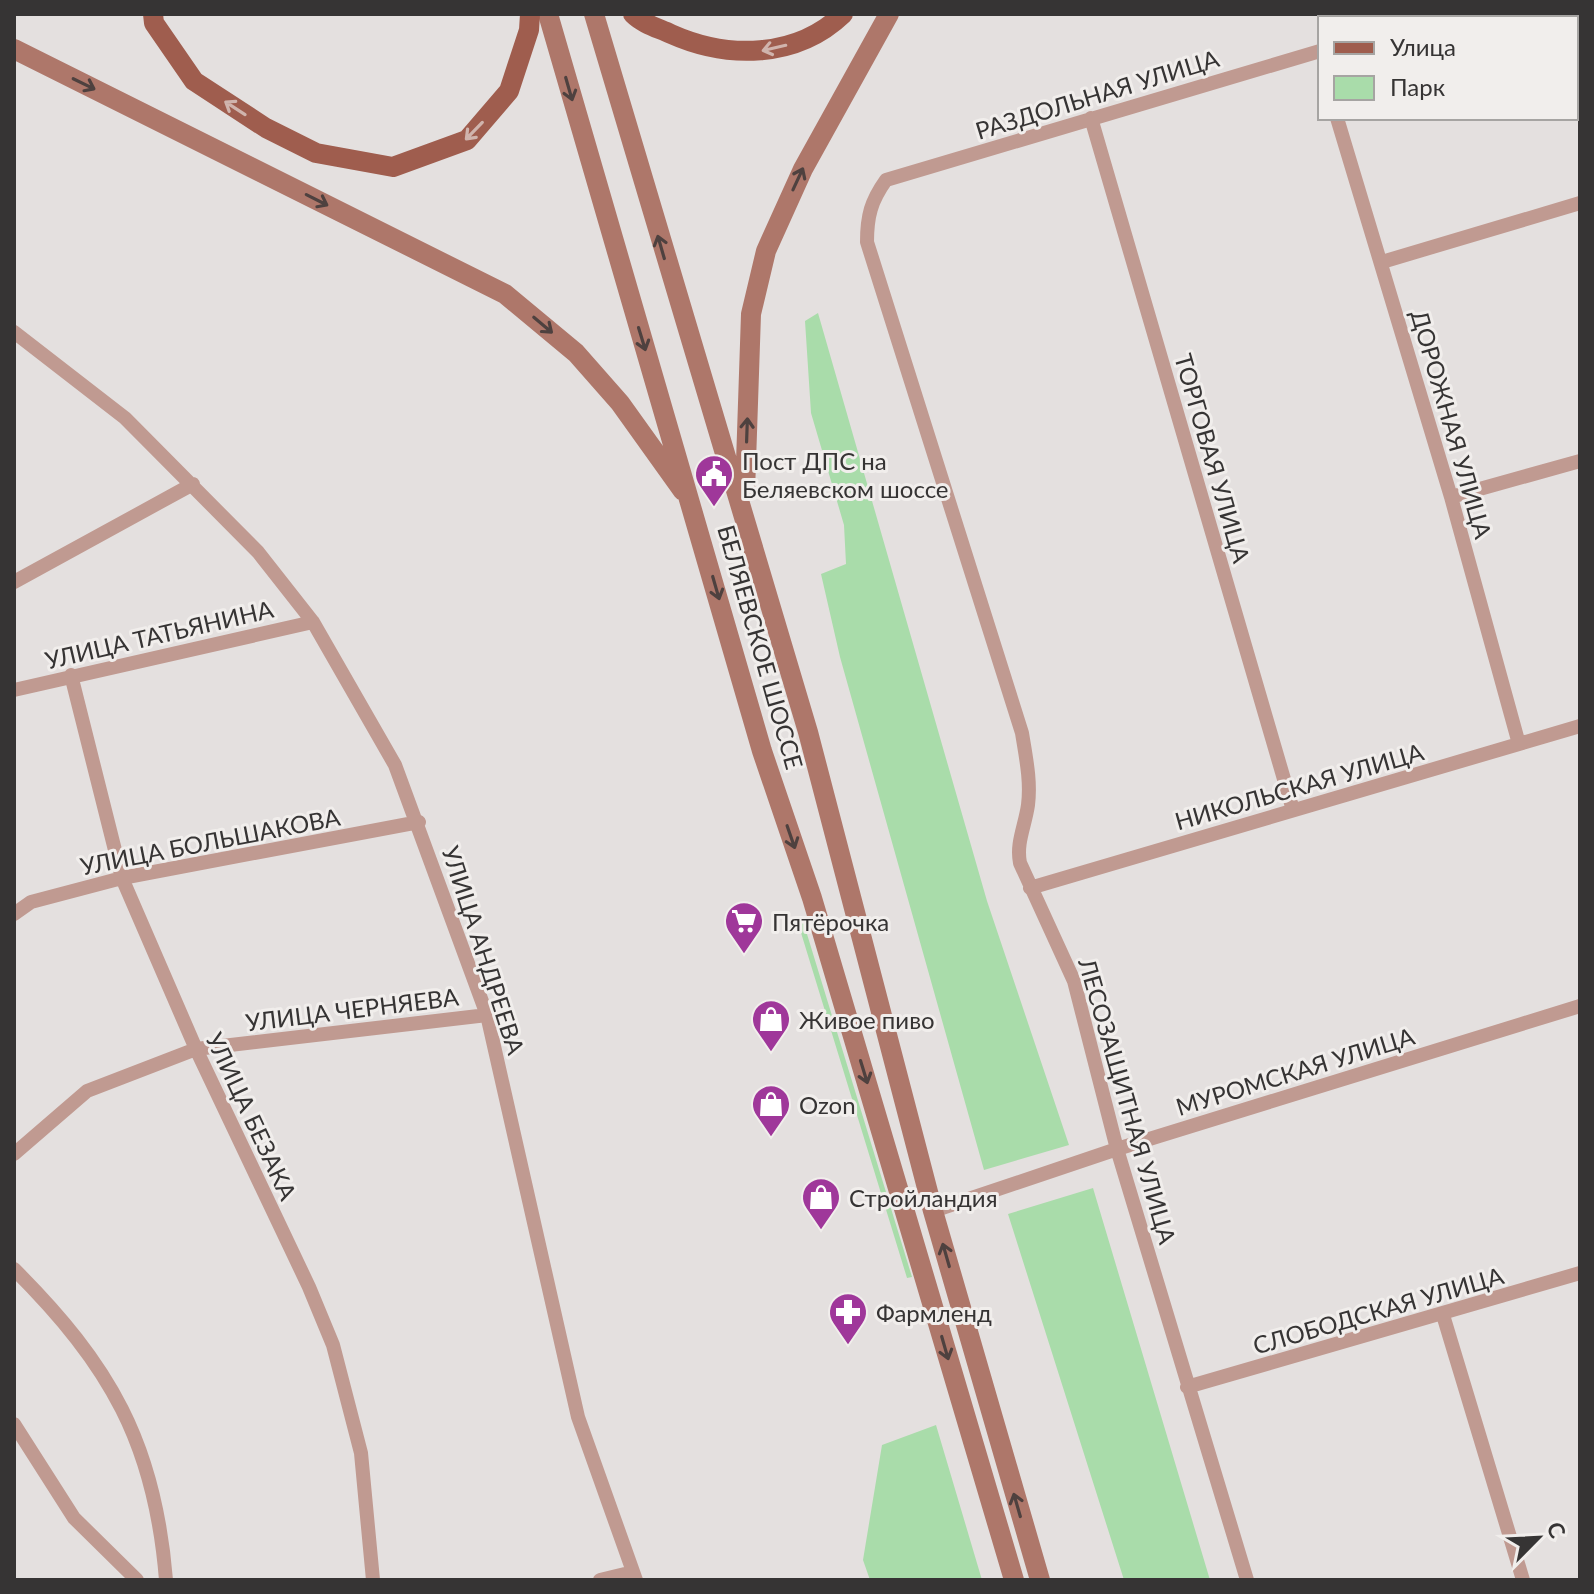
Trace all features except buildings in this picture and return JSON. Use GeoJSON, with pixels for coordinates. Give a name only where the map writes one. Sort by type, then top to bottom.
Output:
{"type":"FeatureCollection","features":[{"type":"Feature","properties":{"kind":"main road"},"geometry":{"type":"LineString","coordinates":[[153,14],[154,23],[194,81],[266,128],[316,153],[393,167],[467,140],[509,91],[529,30],[530,14]]}},
{"type":"Feature","properties":{"kind":"main road","name":"БЕЛЯЕВСКОЕ ШОССЕ"},"geometry":{"type":"LineString","coordinates":[[548,14],[762,751],[834,971],[1014,1580]]}},
{"type":"Feature","properties":{"kind":"main road","name":"БЕЛЯЕВСКОЕ ШОССЕ"},"geometry":{"type":"LineString","coordinates":[[594,14],[670,276],[744,508],[808,732],[933,1211],[1040,1580]]}},
{"type":"Feature","properties":{"kind":"main road"},"geometry":{"type":"LineString","coordinates":[[633,14],[702,48],[750,53],[795,43],[831,25],[843,14]]}},
{"type":"Feature","properties":{"kind":"main road"},"geometry":{"type":"LineString","coordinates":[[744,508],[751,314],[766,251],[803,169],[889,14]]}},
{"type":"Feature","properties":{"kind":"main road"},"geometry":{"type":"LineString","coordinates":[[14,49],[505,294],[576,353],[620,403],[693,505]]}},
{"type":"Feature","properties":{"kind":"street","name":"РАЗДОЛЬНАЯ УЛИЦА"},"geometry":{"type":"LineString","coordinates":[[886,180],[1091,118],[1318,56]]}},
{"type":"Feature","properties":{"kind":"street","name":"ТОРГОВАЯ УЛИЦА"},"geometry":{"type":"LineString","coordinates":[[1091,118],[1293,810]]}},
{"type":"Feature","properties":{"kind":"street","name":"ДОРОЖНАЯ УЛИЦА"},"geometry":{"type":"LineString","coordinates":[[1338,120],[1451,497],[1519,744]]}},
{"type":"Feature","properties":{"kind":"street","name":"ЛЕСОЗАЩИТНАЯ УЛИЦА"},"geometry":{"type":"LineString","coordinates":[[886,180],[873,199],[867,216],[867,242],[1022,733],[1029,776],[1028,807],[1018,850],[1030,888],[1064,952],[1074,981],[1117,1149],[1247,1580]]}},
{"type":"Feature","properties":{"kind":"street"},"geometry":{"type":"LineString","coordinates":[[1382,262],[1580,203]]}},
{"type":"Feature","properties":{"kind":"street","name":"УЛИЦА АНДРЕЕВА"},"geometry":{"type":"LineString","coordinates":[[14,332],[125,418],[258,552],[313,622],[374,724],[419,822],[487,1015],[578,1417],[634,1576]]}},
{"type":"Feature","properties":{"kind":"street"},"geometry":{"type":"LineString","coordinates":[[1451,497],[1580,461]]}},
{"type":"Feature","properties":{"kind":"street"},"geometry":{"type":"LineString","coordinates":[[14,582],[193,484]]}},
{"type":"Feature","properties":{"kind":"street","name":"УЛИЦА ТАТЬЯНИНА"},"geometry":{"type":"LineString","coordinates":[[14,690],[313,622]]}},
{"type":"Feature","properties":{"kind":"street","name":"УЛИЦА БЕЗАКА"},"geometry":{"type":"LineString","coordinates":[[71,675],[122,878],[196,1049],[309,1287],[333,1345],[361,1453],[373,1580]]}},
{"type":"Feature","properties":{"kind":"street","name":"НИКОЛЬСКАЯ УЛИЦА"},"geometry":{"type":"LineString","coordinates":[[1030,888],[1580,726]]}},
{"type":"Feature","properties":{"kind":"street","name":"УЛИЦА БОЛЬШАКОВА"},"geometry":{"type":"LineString","coordinates":[[14,914],[31,902],[122,878],[419,822]]}},
{"type":"Feature","properties":{"kind":"street","name":"МУРОМСКАЯ УЛИЦА"},"geometry":{"type":"LineString","coordinates":[[933,1211],[1117,1149],[1580,1006]]}},
{"type":"Feature","properties":{"kind":"street","name":"УЛИЦА ЧЕРНЯЕВА"},"geometry":{"type":"LineString","coordinates":[[14,1154],[87,1091],[196,1049],[487,1015]]}},
{"type":"Feature","properties":{"kind":"street"},"geometry":{"type":"LineString","coordinates":[[14,1269],[84,1346],[111,1386],[136,1436],[154,1487],[166,1580]]}},
{"type":"Feature","properties":{"kind":"street","name":"СЛОБОДСКАЯ УЛИЦА"},"geometry":{"type":"LineString","coordinates":[[1187,1387],[1580,1273]]}},
{"type":"Feature","properties":{"kind":"street"},"geometry":{"type":"LineString","coordinates":[[1443,1315],[1523,1580]]}},
{"type":"Feature","properties":{"kind":"street"},"geometry":{"type":"LineString","coordinates":[[14,1424],[74,1518],[137,1580]]}},
{"type":"Feature","properties":{"kind":"street"},"geometry":{"type":"LineString","coordinates":[[600,1580],[634,1576]]}},
{"type":"Feature","properties":{"kind":"green space"},"geometry":{"type":"Polygon","coordinates":[[[818,313],[987,901],[1069,1145],[984,1170],[840,657],[821,574],[846,564],[844,525],[811,413],[805,321],[818,313]]]}},
{"type":"Feature","properties":{"kind":"green space"},"geometry":{"type":"Polygon","coordinates":[[[803,921],[912,1277],[907,1278],[798,923],[803,921]]]}},
{"type":"Feature","properties":{"kind":"green space"},"geometry":{"type":"Polygon","coordinates":[[[1093,1188],[1210,1580],[1124,1580],[1008,1214],[1093,1188]]]}},
{"type":"Feature","properties":{"kind":"green space"},"geometry":{"type":"Polygon","coordinates":[[[936,1425],[982,1580],[870,1580],[863,1560],[882,1445],[936,1425]]]}},
{"type":"Feature","properties":{"kind":"place","name":"Пост ДПС на Беляевском шоссе"},"geometry":{"type":"Point","coordinates":[714,508]}},
{"type":"Feature","properties":{"kind":"place","name":"Пятёрочка"},"geometry":{"type":"Point","coordinates":[744,955]}},
{"type":"Feature","properties":{"kind":"place","name":"Живое пиво"},"geometry":{"type":"Point","coordinates":[771,1053]}},
{"type":"Feature","properties":{"kind":"place","name":"Ozon"},"geometry":{"type":"Point","coordinates":[771,1138]}},
{"type":"Feature","properties":{"kind":"place","name":"Стройландия"},"geometry":{"type":"Point","coordinates":[821,1231]}},
{"type":"Feature","properties":{"kind":"place","name":"Фармленд"},"geometry":{"type":"Point","coordinates":[848,1346]}}]}
